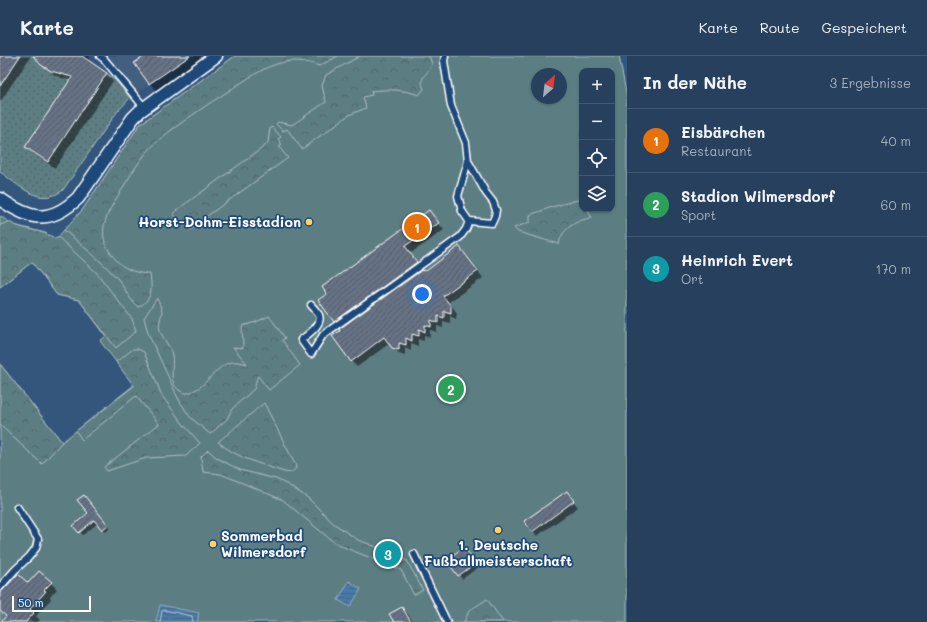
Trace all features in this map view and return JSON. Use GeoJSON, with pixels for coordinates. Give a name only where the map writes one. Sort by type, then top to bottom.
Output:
{"type":"FeatureCollection","features":[{"type":"Feature","properties":{"kind":"street"},"geometry":{"type":"LineString","coordinates":[[0,199],[26,214],[40,217],[58,213],[71,205],[78,198],[133,118],[144,107],[216,56]]}},
{"type":"Feature","properties":{"kind":"lane"},"geometry":{"type":"LineString","coordinates":[[100,56],[144,107]]}},
{"type":"Feature","properties":{"kind":"lane"},"geometry":{"type":"LineString","coordinates":[[445,56],[444,61],[451,106],[466,142],[468,161],[458,196],[462,212],[469,221],[492,223],[496,210],[493,202],[486,193],[468,161]]}},
{"type":"Feature","properties":{"kind":"lane"},"geometry":{"type":"LineString","coordinates":[[311,305],[319,315],[320,319],[313,330],[301,340],[311,354],[323,335],[460,237],[466,229],[469,221]]}},
{"type":"Feature","properties":{"kind":"lane"},"geometry":{"type":"LineString","coordinates":[[0,587],[36,548],[38,538],[17,507]]}},
{"type":"Feature","properties":{"kind":"lane"},"geometry":{"type":"LineString","coordinates":[[414,554],[447,622]]}},
{"type":"Feature","properties":{"kind":"shaded area"},"geometry":{"type":"Polygon","coordinates":[[[100,56],[190,56],[134,95],[100,56]]]}},
{"type":"Feature","properties":{"kind":"green space"},"geometry":{"type":"Polygon","coordinates":[[[20,56],[34,56],[49,69],[67,76],[69,82],[107,73],[130,98],[117,112],[63,190],[46,197],[30,193],[0,172],[0,86],[20,56]]]}},
{"type":"Feature","properties":{"kind":"green space"},"geometry":{"type":"Polygon","coordinates":[[[235,56],[619,56],[627,98],[627,622],[0,622],[0,364],[62,442],[134,385],[100,341],[106,336],[79,300],[57,295],[32,262],[0,287],[0,216],[14,225],[45,233],[56,239],[83,209],[140,124],[235,56]]]}},
{"type":"Feature","properties":{"kind":"green space"},"geometry":{"type":"Polygon","coordinates":[[[235,56],[338,56],[319,66],[311,63],[291,61],[264,69],[207,105],[176,127],[154,145],[143,157],[111,208],[105,221],[104,228],[105,242],[108,249],[120,264],[125,268],[136,272],[150,274],[151,289],[149,297],[138,307],[112,272],[64,230],[83,209],[140,124],[235,56]]]}},
{"type":"Feature","properties":{"kind":"green space"},"geometry":{"type":"Polygon","coordinates":[[[360,56],[427,56],[430,58],[432,64],[431,68],[423,78],[422,84],[424,89],[419,95],[395,90],[371,91],[372,95],[363,97],[366,108],[349,115],[302,149],[287,129],[283,131],[276,124],[278,122],[292,125],[326,102],[322,86],[326,75],[360,56]]]}},
{"type":"Feature","properties":{"kind":"green space"},"geometry":{"type":"Polygon","coordinates":[[[272,127],[281,137],[278,139],[282,145],[279,147],[288,158],[200,221],[191,230],[173,214],[265,146],[268,142],[270,128],[272,127]]]}},
{"type":"Feature","properties":{"kind":"green space"},"geometry":{"type":"Polygon","coordinates":[[[579,200],[579,212],[589,212],[592,218],[581,220],[567,229],[560,239],[559,244],[518,232],[514,228],[530,222],[530,215],[579,200]]]}},
{"type":"Feature","properties":{"kind":"green space"},"geometry":{"type":"Polygon","coordinates":[[[9,222],[21,227],[45,233],[56,239],[58,237],[97,273],[132,319],[136,331],[116,348],[79,300],[57,295],[32,262],[0,287],[0,225],[9,222]]]}},
{"type":"Feature","properties":{"kind":"green space"},"geometry":{"type":"Polygon","coordinates":[[[157,298],[162,312],[159,328],[170,348],[172,355],[172,379],[176,387],[183,392],[189,393],[198,388],[226,364],[240,362],[247,364],[233,347],[243,348],[242,326],[269,316],[285,338],[282,340],[300,365],[269,390],[258,376],[254,389],[232,409],[227,419],[210,434],[190,417],[179,400],[148,333],[144,318],[157,298]]]}},
{"type":"Feature","properties":{"kind":"green space"},"geometry":{"type":"Polygon","coordinates":[[[133,349],[138,349],[144,352],[162,396],[183,424],[200,443],[186,456],[146,458],[107,471],[104,467],[159,424],[136,396],[82,440],[76,431],[134,386],[116,362],[133,349]]]}},
{"type":"Feature","properties":{"kind":"green space"},"geometry":{"type":"Polygon","coordinates":[[[0,364],[62,442],[42,464],[0,425],[0,364]]]}},
{"type":"Feature","properties":{"kind":"green space"},"geometry":{"type":"Polygon","coordinates":[[[264,403],[295,464],[296,468],[291,472],[284,472],[250,460],[225,448],[218,442],[264,403]]]}},
{"type":"Feature","properties":{"kind":"green space"},"geometry":{"type":"Polygon","coordinates":[[[208,450],[217,458],[240,470],[276,479],[288,485],[308,498],[333,523],[358,540],[390,552],[407,561],[423,590],[414,595],[401,570],[346,548],[331,540],[283,500],[221,474],[203,472],[201,457],[208,450]]]}},
{"type":"Feature","properties":{"kind":"green space"},"geometry":{"type":"Polygon","coordinates":[[[487,599],[503,622],[464,622],[469,611],[487,599]]]}},
{"type":"Feature","properties":{"kind":"water"},"geometry":{"type":"Polygon","coordinates":[[[349,581],[361,589],[350,607],[338,600],[349,581]]]}},
{"type":"Feature","properties":{"kind":"water"},"geometry":{"type":"Polygon","coordinates":[[[160,605],[199,613],[197,622],[156,622],[160,605]]]}},
{"type":"Feature","properties":{"kind":"building"},"geometry":{"type":"Polygon","coordinates":[[[0,56],[20,56],[0,86],[0,56]]]}},
{"type":"Feature","properties":{"kind":"building"},"geometry":{"type":"Polygon","coordinates":[[[33,56],[82,56],[107,73],[48,162],[25,147],[72,77],[51,71],[41,65],[33,56]]]}},
{"type":"Feature","properties":{"kind":"building"},"geometry":{"type":"Polygon","coordinates":[[[145,56],[190,56],[149,84],[134,63],[145,56]]]}},
{"type":"Feature","properties":{"kind":"building"},"geometry":{"type":"Polygon","coordinates":[[[429,210],[439,223],[405,246],[417,262],[334,322],[318,300],[327,294],[322,287],[429,210]]]}},
{"type":"Feature","properties":{"kind":"building"},"geometry":{"type":"Polygon","coordinates":[[[459,246],[478,271],[443,296],[451,306],[451,313],[444,311],[444,318],[438,316],[438,323],[431,320],[431,327],[425,325],[425,332],[419,329],[419,336],[412,334],[412,341],[406,338],[406,345],[399,343],[399,350],[392,348],[384,337],[351,362],[332,336],[340,331],[339,329],[422,270],[426,271],[459,246]]]}},
{"type":"Feature","properties":{"kind":"building"},"geometry":{"type":"Polygon","coordinates":[[[567,491],[574,501],[532,532],[524,521],[567,491]]]}},
{"type":"Feature","properties":{"kind":"building"},"geometry":{"type":"Polygon","coordinates":[[[84,495],[108,525],[102,530],[94,520],[79,533],[73,526],[88,513],[77,500],[84,495]]]}},
{"type":"Feature","properties":{"kind":"building"},"geometry":{"type":"Polygon","coordinates":[[[464,547],[476,563],[458,576],[446,560],[464,547]]]}},
{"type":"Feature","properties":{"kind":"building"},"geometry":{"type":"Polygon","coordinates":[[[39,571],[52,582],[30,609],[34,613],[26,622],[1,622],[6,616],[0,611],[0,593],[18,574],[28,583],[39,571]]]}},
{"type":"Feature","properties":{"kind":"building"},"geometry":{"type":"Polygon","coordinates":[[[402,607],[411,622],[394,622],[389,614],[402,607]]]}},
{"type":"Feature","properties":{"kind":"place","name":"Horst-Dohm-Eisstadion"},"geometry":{"type":"Point","coordinates":[309,222]}},
{"type":"Feature","properties":{"kind":"place","name":"Eisbärchen"},"geometry":{"type":"Point","coordinates":[417,227]}},
{"type":"Feature","properties":{"kind":"place","name":"Stadion Wilmersdorf"},"geometry":{"type":"Point","coordinates":[451,389]}},
{"type":"Feature","properties":{"kind":"place","name":"1. Deutsche Fußballmeisterschaft"},"geometry":{"type":"Point","coordinates":[498,530]}},
{"type":"Feature","properties":{"kind":"place","name":"Sommerbad Wilmersdorf"},"geometry":{"type":"Point","coordinates":[213,544]}},
{"type":"Feature","properties":{"kind":"place","name":"Heinrich Evert"},"geometry":{"type":"Point","coordinates":[388,554]}}]}
